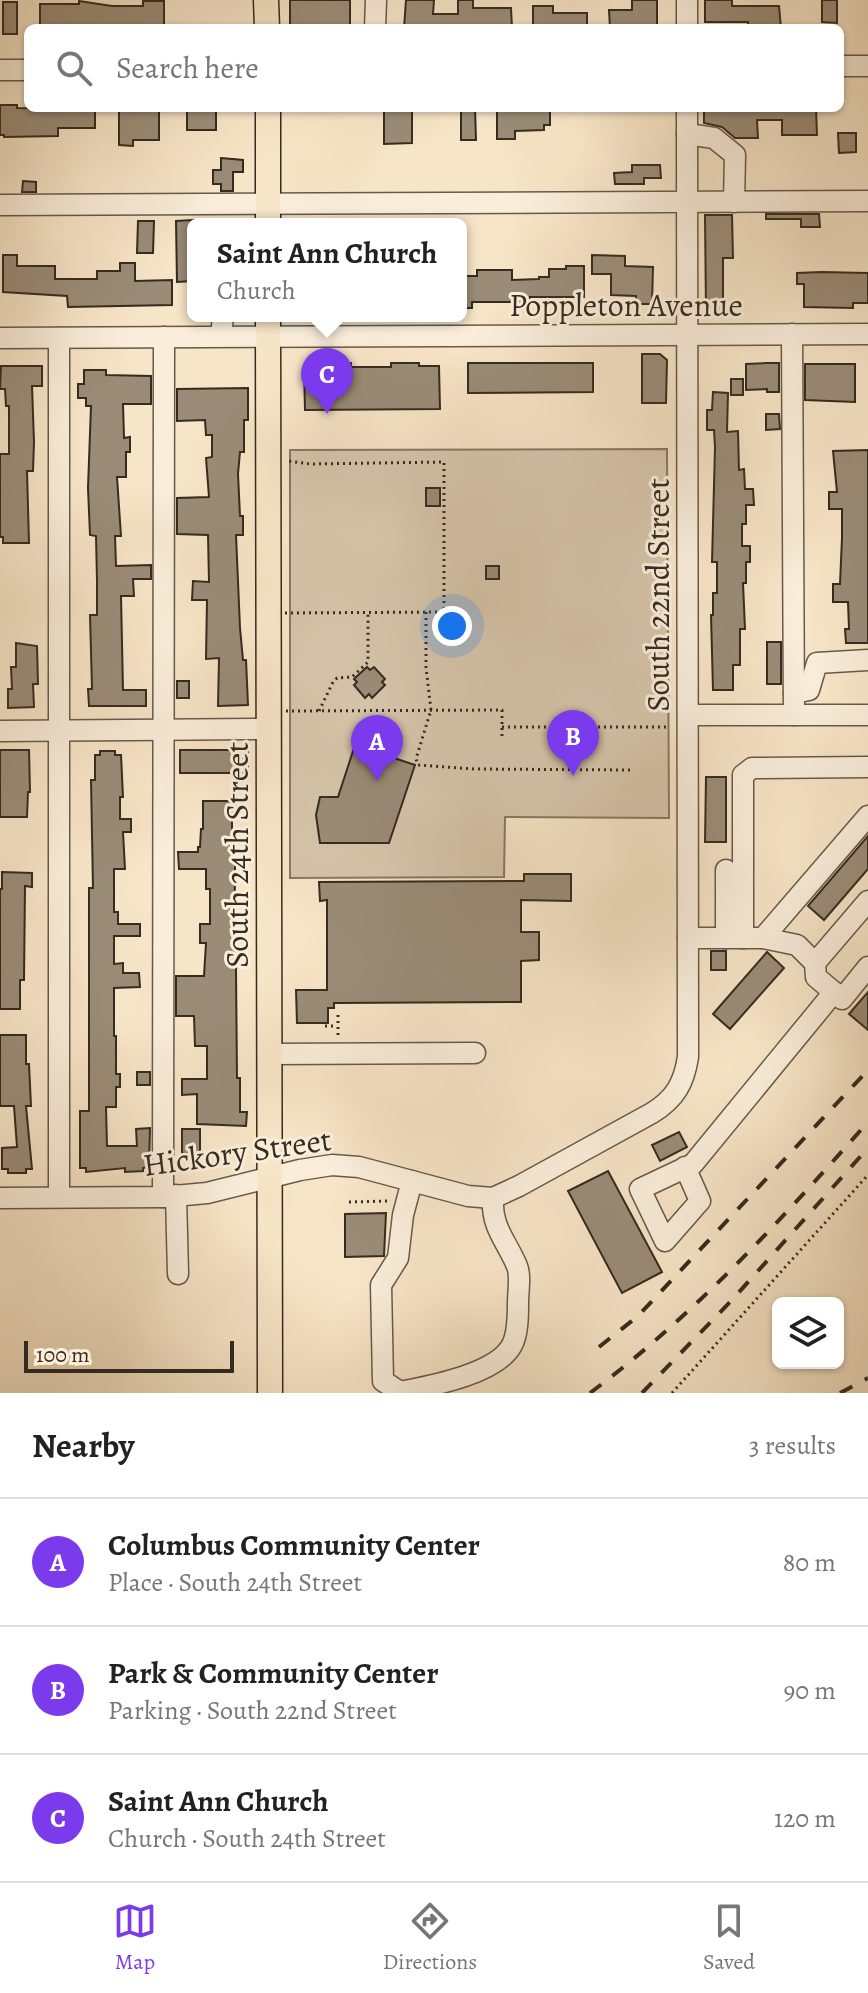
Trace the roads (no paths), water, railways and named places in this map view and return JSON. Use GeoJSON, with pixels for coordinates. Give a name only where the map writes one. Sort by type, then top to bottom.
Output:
{"type":"FeatureCollection","features":[{"type":"Feature","properties":{"kind":"main road"},"geometry":{"type":"LineString","coordinates":[[266,0],[267,24]]}},
{"type":"Feature","properties":{"kind":"main road"},"geometry":{"type":"LineString","coordinates":[[268,112],[268,214]]}},
{"type":"Feature","properties":{"kind":"main road","name":"South 24th Street"},"geometry":{"type":"LineString","coordinates":[[268,326],[276,720],[270,1054],[270,1393]]}},
{"type":"Feature","properties":{"kind":"street"},"geometry":{"type":"LineString","coordinates":[[375,24],[376,0]]}},
{"type":"Feature","properties":{"kind":"street"},"geometry":{"type":"LineString","coordinates":[[687,0],[687,24]]}},
{"type":"Feature","properties":{"kind":"street"},"geometry":{"type":"LineString","coordinates":[[844,66],[868,66]]}},
{"type":"Feature","properties":{"kind":"street"},"geometry":{"type":"LineString","coordinates":[[0,70],[24,70]]}},
{"type":"Feature","properties":{"kind":"street","name":"South 22nd Street"},"geometry":{"type":"LineString","coordinates":[[493,1198],[663,1107],[682,1082],[688,1057],[682,721],[687,112]]}},
{"type":"Feature","properties":{"kind":"street"},"geometry":{"type":"LineString","coordinates":[[687,134],[714,138],[736,147],[734,202]]}},
{"type":"Feature","properties":{"kind":"street"},"geometry":{"type":"LineString","coordinates":[[0,205],[268,214],[687,202],[868,201]]}},
{"type":"Feature","properties":{"kind":"street","name":"Poppleton Avenue"},"geometry":{"type":"LineString","coordinates":[[0,338],[164,337],[222,326],[868,334]]}},
{"type":"Feature","properties":{"kind":"street"},"geometry":{"type":"LineString","coordinates":[[792,334],[794,715]]}},
{"type":"Feature","properties":{"kind":"street"},"geometry":{"type":"LineString","coordinates":[[164,337],[163,730],[170,1196],[178,1274]]}},
{"type":"Feature","properties":{"kind":"street"},"geometry":{"type":"LineString","coordinates":[[59,338],[59,1197]]}},
{"type":"Feature","properties":{"kind":"street"},"geometry":{"type":"LineString","coordinates":[[794,693],[809,690],[817,663],[868,660]]}},
{"type":"Feature","properties":{"kind":"street"},"geometry":{"type":"LineString","coordinates":[[682,721],[868,715]]}},
{"type":"Feature","properties":{"kind":"street"},"geometry":{"type":"LineString","coordinates":[[0,731],[163,730],[276,720]]}},
{"type":"Feature","properties":{"kind":"street"},"geometry":{"type":"LineString","coordinates":[[744,938],[743,775],[752,768],[868,767]]}},
{"type":"Feature","properties":{"kind":"street"},"geometry":{"type":"LineString","coordinates":[[744,938],[868,816]]}},
{"type":"Feature","properties":{"kind":"street"},"geometry":{"type":"LineString","coordinates":[[726,870],[744,938]]}},
{"type":"Feature","properties":{"kind":"street"},"geometry":{"type":"LineString","coordinates":[[815,963],[868,901]]}},
{"type":"Feature","properties":{"kind":"street"},"geometry":{"type":"LineString","coordinates":[[688,938],[744,938],[797,945],[815,963],[816,977],[842,999],[868,967]]}},
{"type":"Feature","properties":{"kind":"street"},"geometry":{"type":"LineString","coordinates":[[685,1167],[693,1164],[834,992]]}},
{"type":"Feature","properties":{"kind":"street"},"geometry":{"type":"LineString","coordinates":[[270,1054],[475,1053]]}},
{"type":"Feature","properties":{"kind":"street","name":"Hickory Street"},"geometry":{"type":"LineString","coordinates":[[0,1198],[170,1196],[270,1188],[332,1165],[359,1167],[468,1196],[493,1198]]}},
{"type":"Feature","properties":{"kind":"street"},"geometry":{"type":"LineString","coordinates":[[412,1181],[403,1215],[398,1258],[381,1285],[383,1381],[400,1392],[441,1383],[491,1364],[500,1360],[513,1344],[518,1313],[519,1269],[492,1215],[493,1198]]}},
{"type":"Feature","properties":{"kind":"railway"},"geometry":{"type":"LineString","coordinates":[[599,1347],[638,1316],[868,1070]]}},
{"type":"Feature","properties":{"kind":"railway"},"geometry":{"type":"LineString","coordinates":[[590,1393],[666,1331],[736,1265],[868,1122]]}},
{"type":"Feature","properties":{"kind":"railway"},"geometry":{"type":"LineString","coordinates":[[642,1393],[732,1300],[868,1148]]}},
{"type":"Feature","properties":{"kind":"railway"},"geometry":{"type":"LineString","coordinates":[[840,1393],[868,1378]]}},
{"type":"Feature","properties":{"kind":"place","name":"Saint Ann Church"},"geometry":{"type":"Point","coordinates":[327,414]}},
{"type":"Feature","properties":{"kind":"place","name":"Park & Community Center"},"geometry":{"type":"Point","coordinates":[573,776]}},
{"type":"Feature","properties":{"kind":"place","name":"Columbus Community Center"},"geometry":{"type":"Point","coordinates":[377,781]}}]}
